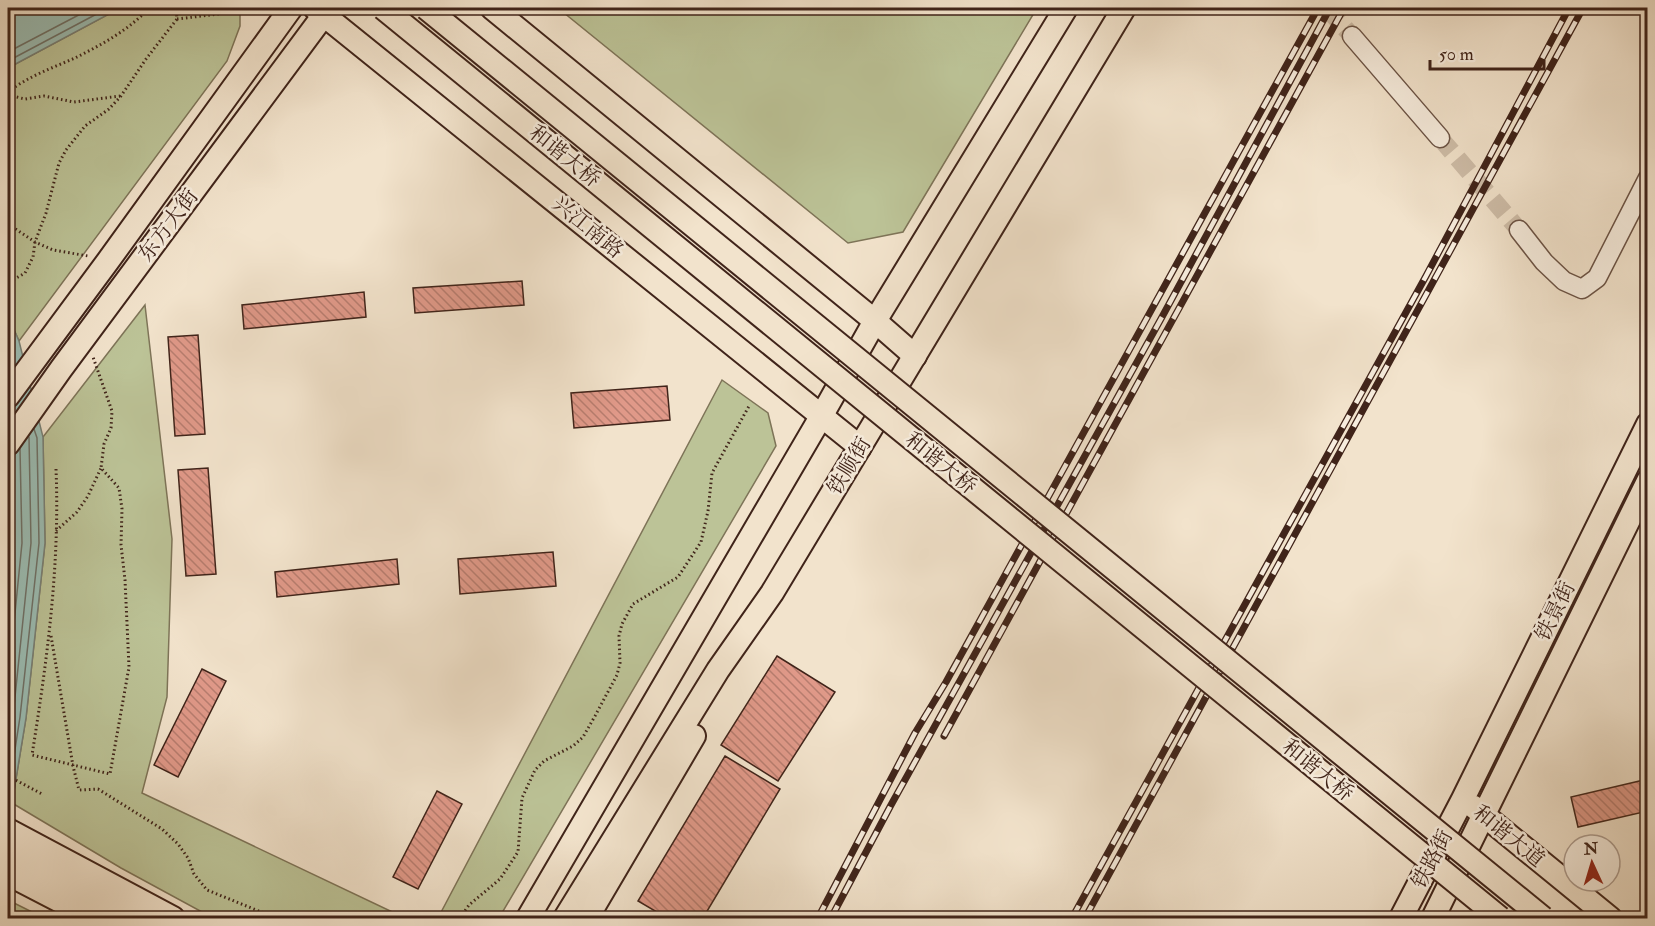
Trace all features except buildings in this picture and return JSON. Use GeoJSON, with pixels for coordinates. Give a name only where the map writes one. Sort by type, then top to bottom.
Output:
{"type":"FeatureCollection","features":[{"type":"Feature","properties":{"kind":"main road","name":"东方大街"},"geometry":{"type":"LineString","coordinates":[[8,396],[291,8]]}},
{"type":"Feature","properties":{"kind":"main road","name":"和谐大桥"},"geometry":{"type":"LineString","coordinates":[[383,8],[1500,918]]}},
{"type":"Feature","properties":{"kind":"main road","name":"和谐大桥"},"geometry":{"type":"LineString","coordinates":[[426,8],[1543,918]]}},
{"type":"Feature","properties":{"kind":"main road"},"geometry":{"type":"LineString","coordinates":[[492,8],[915,356]]}},
{"type":"Feature","properties":{"kind":"main road"},"geometry":{"type":"LineString","coordinates":[[528,918],[822,416],[875,321],[1066,8]]}},
{"type":"Feature","properties":{"kind":"main road","name":"铁顺街"},"geometry":{"type":"LineString","coordinates":[[565,918],[718,670],[772,593],[1124,8]]}},
{"type":"Feature","properties":{"kind":"main road","name":"东方大街"},"geometry":{"type":"LineString","coordinates":[[8,444],[323,10]]}},
{"type":"Feature","properties":{"kind":"main road","name":"兴江南路"},"geometry":{"type":"LineString","coordinates":[[323,10],[860,447]]}},
{"type":"Feature","properties":{"kind":"main road","name":"铁景街"},"geometry":{"type":"LineString","coordinates":[[1463,799],[1647,424]]}},
{"type":"Feature","properties":{"kind":"main road","name":"铁景街"},"geometry":{"type":"LineString","coordinates":[[1484,816],[1647,481]]}},
{"type":"Feature","properties":{"kind":"main road"},"geometry":{"type":"LineString","coordinates":[[587,918],[677,768],[772,593]]}},
{"type":"Feature","properties":{"kind":"main road","name":"和谐大道"},"geometry":{"type":"LineString","coordinates":[[1463,799],[1610,918]]}},
{"type":"Feature","properties":{"kind":"main road","name":"铁路街"},"geometry":{"type":"LineString","coordinates":[[1411,914],[1463,799]]}},
{"type":"Feature","properties":{"kind":"main road","name":"铁路街"},"geometry":{"type":"LineString","coordinates":[[1433,918],[1484,816]]}},
{"type":"Feature","properties":{"kind":"main road"},"geometry":{"type":"LineString","coordinates":[[8,830],[173,918]]}},
{"type":"Feature","properties":{"kind":"main road"},"geometry":{"type":"LineString","coordinates":[[8,850],[137,918]]}},
{"type":"Feature","properties":{"kind":"main road"},"geometry":{"type":"LineString","coordinates":[[8,874],[93,918]]}},
{"type":"Feature","properties":{"kind":"lane"},"geometry":{"type":"LineString","coordinates":[[1352,36],[1440,138]]}},
{"type":"Feature","properties":{"kind":"lane"},"geometry":{"type":"LineString","coordinates":[[1520,230],[1544,262],[1564,281],[1582,289],[1597,278],[1647,178]]}},
{"type":"Feature","properties":{"kind":"path"},"geometry":{"type":"LineString","coordinates":[[8,94],[28,79],[116,36],[149,8]]}},
{"type":"Feature","properties":{"kind":"path"},"geometry":{"type":"LineString","coordinates":[[8,266],[11,281],[25,273],[33,258],[35,242],[46,213],[59,163],[66,150],[85,126],[109,109],[121,96],[177,19],[176,8]]}},
{"type":"Feature","properties":{"kind":"path"},"geometry":{"type":"LineString","coordinates":[[177,19],[243,11]]}},
{"type":"Feature","properties":{"kind":"path"},"geometry":{"type":"LineString","coordinates":[[8,94],[25,99],[44,96],[74,102],[121,96]]}},
{"type":"Feature","properties":{"kind":"path"},"geometry":{"type":"LineString","coordinates":[[8,224],[35,242],[53,250],[108,261]]}},
{"type":"Feature","properties":{"kind":"path"},"geometry":{"type":"LineString","coordinates":[[56,531],[77,512],[88,496],[101,468],[104,444],[111,428],[112,411],[86,336]]}},
{"type":"Feature","properties":{"kind":"path"},"geometry":{"type":"LineString","coordinates":[[460,918],[469,905],[500,879],[518,852],[522,798],[535,770],[544,761],[573,746],[583,737],[595,716],[617,675],[620,663],[619,636],[622,624],[633,604],[678,577],[701,542],[708,511],[712,473],[749,406]]}},
{"type":"Feature","properties":{"kind":"path"},"geometry":{"type":"LineString","coordinates":[[56,469],[56,531],[50,631],[32,755],[110,774],[129,667],[121,545],[122,509],[119,488],[101,468]]}},
{"type":"Feature","properties":{"kind":"path"},"geometry":{"type":"LineString","coordinates":[[50,631],[79,790],[98,789],[162,829],[178,844],[188,858],[194,874],[207,890],[276,918]]}},
{"type":"Feature","properties":{"kind":"path"},"geometry":{"type":"LineString","coordinates":[[8,776],[42,794]]}},
{"type":"Feature","properties":{"kind":"green space"},"geometry":{"type":"Polygon","coordinates":[[[116,8],[240,8],[240,26],[227,61],[19,341],[8,316],[8,68],[111,13],[116,8]]]}},
{"type":"Feature","properties":{"kind":"green space"},"geometry":{"type":"Polygon","coordinates":[[[558,8],[1037,8],[903,232],[848,243],[558,8]]]}},
{"type":"Feature","properties":{"kind":"green space"},"geometry":{"type":"Polygon","coordinates":[[[145,305],[172,539],[167,697],[142,793],[405,918],[213,918],[121,868],[12,803],[26,718],[45,543],[43,437],[145,305]]]}},
{"type":"Feature","properties":{"kind":"green space"},"geometry":{"type":"Polygon","coordinates":[[[722,380],[768,413],[776,446],[499,918],[438,918],[722,380]]]}},
{"type":"Feature","properties":{"kind":"green space"},"geometry":{"type":"Polygon","coordinates":[[[8,900],[44,918],[8,918],[8,900]]]}},
{"type":"Feature","properties":{"kind":"water"},"geometry":{"type":"Polygon","coordinates":[[[22,8],[116,8],[111,13],[8,68],[8,15],[22,8]]]}},
{"type":"Feature","properties":{"kind":"water"},"geometry":{"type":"Polygon","coordinates":[[[8,316],[19,341],[43,437],[45,543],[26,718],[12,803],[8,812],[8,316]]]}},
{"type":"Feature","properties":{"kind":"tunnel"},"geometry":{"type":"LineString","coordinates":[[1327,8],[1352,36]]}},
{"type":"Feature","properties":{"kind":"tunnel"},"geometry":{"type":"LineString","coordinates":[[1440,138],[1519,230]]}},
{"type":"Feature","properties":{"kind":"railway"},"geometry":{"type":"LineString","coordinates":[[818,918],[915,733],[946,682],[1318,8]]}},
{"type":"Feature","properties":{"kind":"railway"},"geometry":{"type":"LineString","coordinates":[[831,918],[1330,8]]}},
{"type":"Feature","properties":{"kind":"railway"},"geometry":{"type":"LineString","coordinates":[[944,736],[1344,8]]}},
{"type":"Feature","properties":{"kind":"railway"},"geometry":{"type":"LineString","coordinates":[[1072,918],[1426,276],[1569,8]]}},
{"type":"Feature","properties":{"kind":"railway"},"geometry":{"type":"LineString","coordinates":[[1085,918],[1583,8]]}}]}
